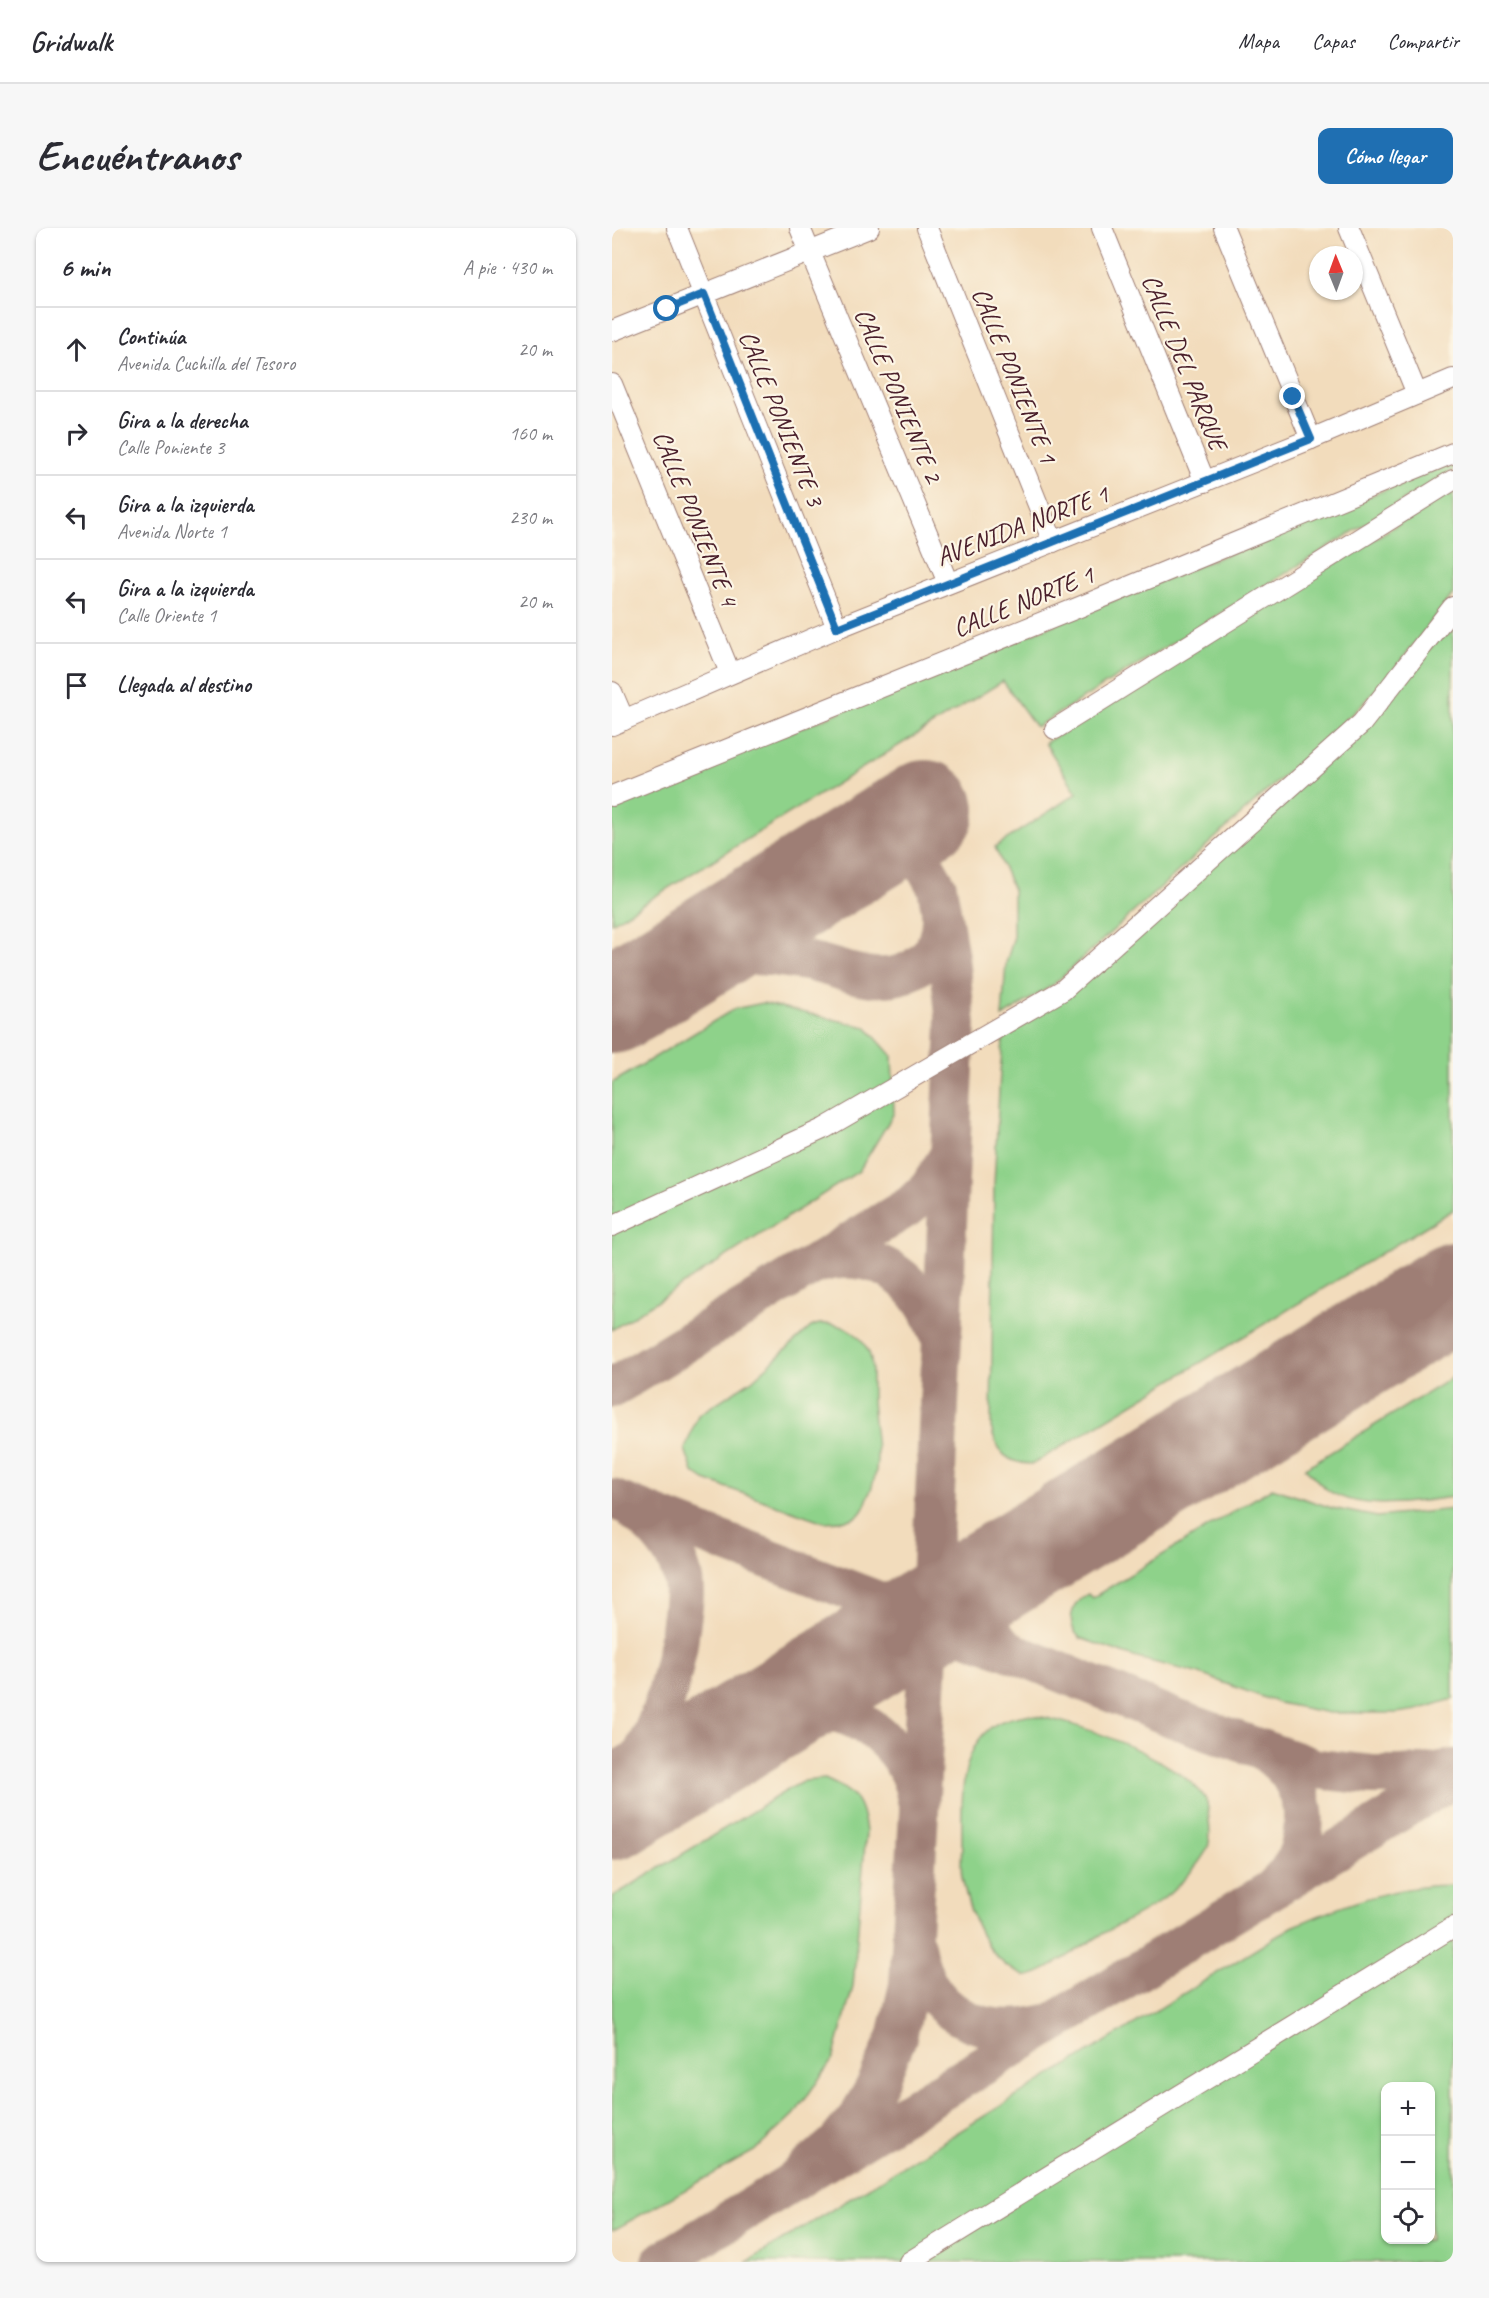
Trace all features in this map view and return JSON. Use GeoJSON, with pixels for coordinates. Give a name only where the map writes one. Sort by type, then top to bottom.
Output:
{"type":"FeatureCollection","features":[{"type":"Feature","properties":{"kind":"street","name":"CALLE PONIENTE 3"},"geometry":{"type":"LineString","coordinates":[[676,228],[837,628]]}},
{"type":"Feature","properties":{"kind":"street","name":"CALLE PONIENTE 2"},"geometry":{"type":"LineString","coordinates":[[800,228],[948,583]]}},
{"type":"Feature","properties":{"kind":"street"},"geometry":{"type":"LineString","coordinates":[[612,332],[869,228]]}},
{"type":"Feature","properties":{"kind":"street","name":"CALLE PONIENTE 1"},"geometry":{"type":"LineString","coordinates":[[927,228],[1053,542]]}},
{"type":"Feature","properties":{"kind":"street","name":"CALLE DEL PARQUE"},"geometry":{"type":"LineString","coordinates":[[1102,228],[1204,482]]}},
{"type":"Feature","properties":{"kind":"street"},"geometry":{"type":"LineString","coordinates":[[1224,228],[1311,439]]}},
{"type":"Feature","properties":{"kind":"street"},"geometry":{"type":"LineString","coordinates":[[1349,228],[1417,394]]}},
{"type":"Feature","properties":{"kind":"street","name":"AVENIDA NORTE 1"},"geometry":{"type":"LineString","coordinates":[[618,722],[837,628],[1311,439],[1453,379]]}},
{"type":"Feature","properties":{"kind":"street","name":"CALLE PONIENTE 4"},"geometry":{"type":"LineString","coordinates":[[612,384],[730,673]]}},
{"type":"Feature","properties":{"kind":"street","name":"CALLE NORTE 1"},"geometry":{"type":"LineString","coordinates":[[612,796],[1088,604],[1453,453]]}},
{"type":"Feature","properties":{"kind":"street"},"geometry":{"type":"LineString","coordinates":[[1056,729],[1453,480]]}},
{"type":"Feature","properties":{"kind":"street"},"geometry":{"type":"LineString","coordinates":[[612,1226],[825,1128],[1063,990],[1362,723],[1453,607]]}},
{"type":"Feature","properties":{"kind":"street"},"geometry":{"type":"LineString","coordinates":[[612,692],[618,722]]}},
{"type":"Feature","properties":{"kind":"street"},"geometry":{"type":"LineString","coordinates":[[909,2262],[1453,1927]]}},
{"type":"Feature","properties":{"kind":"green space"},"geometry":{"type":"Polygon","coordinates":[[[1453,462],[1453,470],[1036,727],[1003,681],[612,923],[612,805],[1453,462]]]}},
{"type":"Feature","properties":{"kind":"green space"},"geometry":{"type":"Polygon","coordinates":[[[1453,490],[1453,594],[1396,667],[1363,704],[1053,985],[1002,1017],[1006,963],[1013,940],[1013,890],[995,847],[1077,793],[1045,743],[1453,490]]]}},
{"type":"Feature","properties":{"kind":"green space"},"geometry":{"type":"Polygon","coordinates":[[[1453,621],[1453,1210],[1033,1464],[1010,1459],[1000,1450],[991,1427],[994,1185],[1004,1032],[1363,727],[1453,621]]]}},
{"type":"Feature","properties":{"kind":"green space"},"geometry":{"type":"Polygon","coordinates":[[[763,1003],[866,1027],[892,1056],[894,1113],[859,1171],[612,1330],[612,1083],[734,1009],[763,1003]]]}},
{"type":"Feature","properties":{"kind":"green space"},"geometry":{"type":"Polygon","coordinates":[[[819,1324],[840,1326],[852,1332],[869,1352],[872,1365],[873,1411],[877,1447],[876,1471],[862,1511],[856,1517],[845,1521],[824,1522],[705,1480],[693,1472],[685,1449],[698,1415],[751,1381],[811,1327],[819,1324]]]}},
{"type":"Feature","properties":{"kind":"green space"},"geometry":{"type":"Polygon","coordinates":[[[1453,1377],[1453,1497],[1387,1504],[1353,1501],[1325,1488],[1305,1468],[1453,1377]]]}},
{"type":"Feature","properties":{"kind":"green space"},"geometry":{"type":"Polygon","coordinates":[[[1272,1488],[1332,1508],[1377,1517],[1453,1509],[1453,1699],[1417,1710],[1396,1713],[1329,1713],[1279,1703],[1197,1673],[1137,1658],[1080,1638],[1075,1632],[1071,1620],[1072,1614],[1077,1602],[1082,1598],[1088,1594],[1092,1598],[1272,1488]]]}},
{"type":"Feature","properties":{"kind":"green space"},"geometry":{"type":"Polygon","coordinates":[[[1026,1715],[1070,1724],[1096,1733],[1123,1743],[1173,1769],[1205,1798],[1208,1806],[1210,1840],[1199,1862],[1162,1899],[1052,1966],[1041,1972],[1025,1976],[1002,1962],[978,1930],[962,1877],[961,1864],[962,1797],[967,1766],[972,1752],[979,1740],[997,1723],[1026,1715]]]}},
{"type":"Feature","properties":{"kind":"green space"},"geometry":{"type":"Polygon","coordinates":[[[825,1779],[844,1788],[855,1798],[862,1811],[866,1832],[853,1987],[833,2059],[796,2112],[756,2150],[612,2231],[612,1897],[789,1789],[804,1781],[825,1779]]]}},
{"type":"Feature","properties":{"kind":"green space"},"geometry":{"type":"Polygon","coordinates":[[[1453,1885],[1453,2262],[747,2262],[1292,1927],[1371,1897],[1411,1888],[1453,1885]]]}},
{"type":"Feature","properties":{"kind":"taxiway"},"geometry":{"type":"LineString","coordinates":[[789,2184],[836,2144],[858,2117],[876,2086],[897,2037],[909,1985],[927,1673],[956,1024],[949,957],[937,887],[901,824]]}},
{"type":"Feature","properties":{"kind":"taxiway"},"geometry":{"type":"LineString","coordinates":[[642,985],[686,966],[733,955],[761,955],[797,960],[873,977],[901,974],[913,969],[931,953],[937,942],[941,915]]}},
{"type":"Feature","properties":{"kind":"taxiway"},"geometry":{"type":"LineString","coordinates":[[612,1388],[911,1205],[929,1188],[950,1154]]}},
{"type":"Feature","properties":{"kind":"taxiway"},"geometry":{"type":"LineString","coordinates":[[819,1263],[841,1259],[861,1260],[879,1264],[895,1273],[910,1285],[922,1300],[941,1338]]}},
{"type":"Feature","properties":{"kind":"taxiway"},"geometry":{"type":"LineString","coordinates":[[612,1499],[1014,1653],[1176,1719],[1317,1769],[1372,1775],[1430,1773],[1453,1769]]}},
{"type":"Feature","properties":{"kind":"taxiway"},"geometry":{"type":"LineString","coordinates":[[612,1798],[640,1758],[660,1715],[678,1645],[684,1598],[682,1575],[670,1548],[636,1513]]}},
{"type":"Feature","properties":{"kind":"taxiway"},"geometry":{"type":"LineString","coordinates":[[1014,1653],[1001,1643],[993,1632],[989,1620],[993,1594],[999,1581],[1019,1559]]}},
{"type":"Feature","properties":{"kind":"taxiway"},"geometry":{"type":"LineString","coordinates":[[904,1594],[945,1590],[1004,1567]]}},
{"type":"Feature","properties":{"kind":"taxiway"},"geometry":{"type":"LineString","coordinates":[[809,1687],[862,1654],[890,1641],[920,1634],[953,1636]]}},
{"type":"Feature","properties":{"kind":"taxiway"},"geometry":{"type":"LineString","coordinates":[[749,1724],[804,1710],[844,1715],[862,1723],[892,1747],[912,1781],[917,1800]]}},
{"type":"Feature","properties":{"kind":"taxiway"},"geometry":{"type":"LineString","coordinates":[[1263,1750],[1290,1776],[1302,1804],[1304,1819],[1303,1834],[1294,1862],[1275,1886]]}},
{"type":"Feature","properties":{"kind":"taxiway"},"geometry":{"type":"LineString","coordinates":[[661,2262],[1453,1779]]}},
{"type":"Feature","properties":{"kind":"taxiway"},"geometry":{"type":"LineString","coordinates":[[915,1946],[921,1970],[931,1990],[961,2017],[979,2025],[1000,2028],[1023,2028],[1047,2024]]}},
{"type":"Feature","properties":{"kind":"runway"},"geometry":{"type":"LineString","coordinates":[[612,1004],[925,810]]}},
{"type":"Feature","properties":{"kind":"runway"},"geometry":{"type":"LineString","coordinates":[[612,1810],[1453,1292]]}},
{"type":"Feature","properties":{"kind":"route"},"geometry":{"type":"LineString","coordinates":[[667,309],[704,294],[837,628],[1311,439],[1293,397]]}}]}
